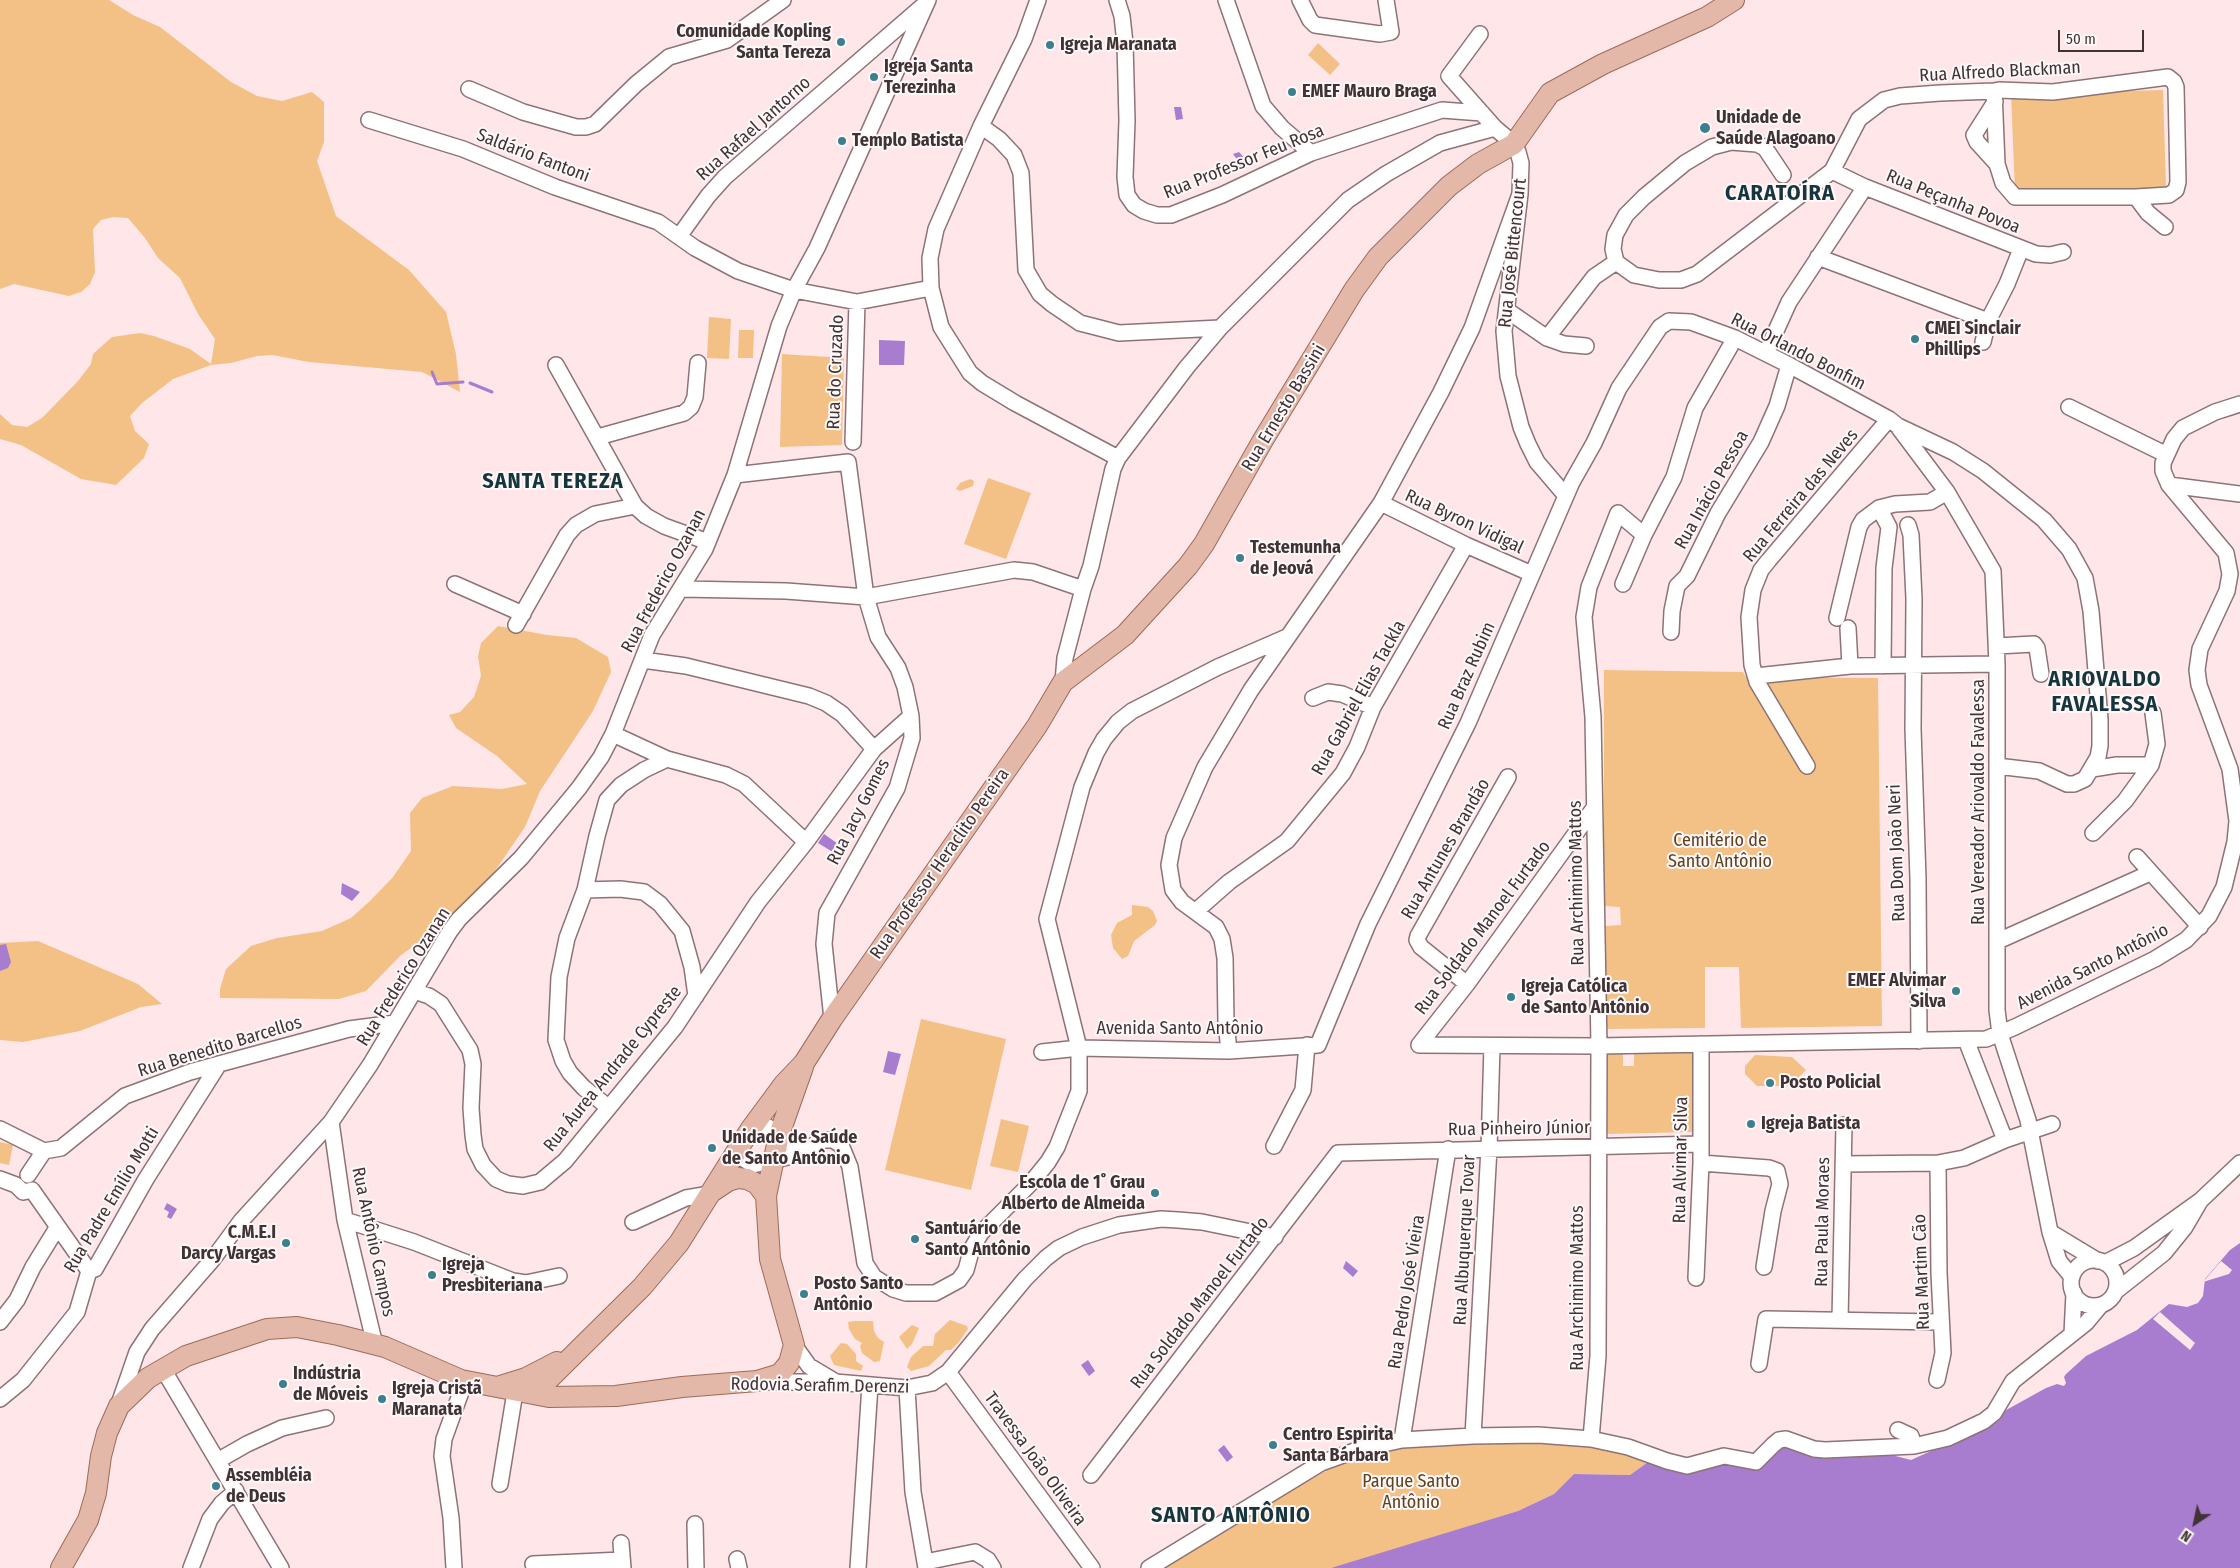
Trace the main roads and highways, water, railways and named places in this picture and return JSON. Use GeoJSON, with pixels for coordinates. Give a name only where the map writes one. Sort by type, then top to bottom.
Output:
{"type":"FeatureCollection","features":[{"type":"Feature","properties":{"kind":"main road","name":"Rua Ernesto Bassini"},"geometry":{"type":"LineString","coordinates":[[1062,682],[1126,635],[1188,566],[1208,537],[1263,440],[1354,290],[1378,257],[1456,180],[1478,164],[1514,144],[1542,101],[1560,85],[1677,32],[1734,0]]}},
{"type":"Feature","properties":{"kind":"main road","name":"Rua Professor Heraclito Pereira"},"geometry":{"type":"LineString","coordinates":[[572,1354],[642,1287],[679,1243],[756,1122],[784,1084],[804,1063],[832,1018],[1037,726],[1062,682]]}},
{"type":"Feature","properties":{"kind":"main road"},"geometry":{"type":"LineString","coordinates":[[766,1196],[779,1135],[804,1063]]}},
{"type":"Feature","properties":{"kind":"main road"},"geometry":{"type":"LineString","coordinates":[[710,1194],[728,1181],[738,1178],[747,1179],[757,1184],[766,1196]]}},
{"type":"Feature","properties":{"kind":"main road","name":"Rodovia Serafim Derenzi"},"geometry":{"type":"LineString","coordinates":[[61,1568],[88,1520],[96,1493],[103,1449],[112,1419],[119,1406],[148,1378],[186,1356],[267,1329],[297,1327],[338,1334],[376,1345],[465,1381],[506,1390],[570,1398],[616,1396],[757,1381],[785,1370],[794,1345],[770,1259],[766,1196]]}},
{"type":"Feature","properties":{"kind":"main road"},"geometry":{"type":"LineString","coordinates":[[540,1395],[542,1385],[572,1354]]}},
{"type":"Feature","properties":{"kind":"main road","name":"Rodovia Serafim Derenzi"},"geometry":{"type":"LineString","coordinates":[[506,1390],[572,1354]]}},
{"type":"Feature","properties":{"kind":"waterway"},"geometry":{"type":"LineString","coordinates":[[432,372],[437,384],[463,382]]}},
{"type":"Feature","properties":{"kind":"waterway"},"geometry":{"type":"LineString","coordinates":[[470,383],[492,392]]}},
{"type":"Feature","properties":{"kind":"place","name":"Comunidade Kopling Santa Tereza"},"geometry":{"type":"Point","coordinates":[841,42]}},
{"type":"Feature","properties":{"kind":"place","name":"Igreja Maranata"},"geometry":{"type":"Point","coordinates":[1050,45]}},
{"type":"Feature","properties":{"kind":"place","name":"Igreja Santa Terezinha"},"geometry":{"type":"Point","coordinates":[874,77]}},
{"type":"Feature","properties":{"kind":"place","name":"EMEF Mauro Braga"},"geometry":{"type":"Point","coordinates":[1292,92]}},
{"type":"Feature","properties":{"kind":"place","name":"Unidade de Saúde Alagoano"},"geometry":{"type":"Point","coordinates":[1705,128]}},
{"type":"Feature","properties":{"kind":"place","name":"Templo Batista"},"geometry":{"type":"Point","coordinates":[842,141]}},
{"type":"Feature","properties":{"kind":"place","name":"CMEI Sinclair Phillips"},"geometry":{"type":"Point","coordinates":[1915,339]}},
{"type":"Feature","properties":{"kind":"place","name":"Testemunha de Jeová"},"geometry":{"type":"Point","coordinates":[1240,558]}},
{"type":"Feature","properties":{"kind":"place","name":"EMEF Alvimar Silva"},"geometry":{"type":"Point","coordinates":[1956,991]}},
{"type":"Feature","properties":{"kind":"place","name":"Igreja Católica de Santo Antônio"},"geometry":{"type":"Point","coordinates":[1511,997]}},
{"type":"Feature","properties":{"kind":"place","name":"Posto Policial"},"geometry":{"type":"Point","coordinates":[1770,1083]}},
{"type":"Feature","properties":{"kind":"place","name":"Igreja Batista"},"geometry":{"type":"Point","coordinates":[1751,1124]}},
{"type":"Feature","properties":{"kind":"place","name":"Unidade de Saúde de Santo Antônio"},"geometry":{"type":"Point","coordinates":[712,1148]}},
{"type":"Feature","properties":{"kind":"place","name":"Escola de 1˚ Grau Alberto de Almeida"},"geometry":{"type":"Point","coordinates":[1155,1193]}},
{"type":"Feature","properties":{"kind":"place","name":"Santuário de Santo Antônio"},"geometry":{"type":"Point","coordinates":[915,1239]}},
{"type":"Feature","properties":{"kind":"place","name":"C.M.E.I Darcy Vargas"},"geometry":{"type":"Point","coordinates":[286,1243]}},
{"type":"Feature","properties":{"kind":"place","name":"Igreja Presbiteriana"},"geometry":{"type":"Point","coordinates":[432,1275]}},
{"type":"Feature","properties":{"kind":"place","name":"Posto Santo Antônio"},"geometry":{"type":"Point","coordinates":[804,1294]}},
{"type":"Feature","properties":{"kind":"place","name":"Indústria de Móveis"},"geometry":{"type":"Point","coordinates":[283,1384]}},
{"type":"Feature","properties":{"kind":"place","name":"Igreja Cristã Maranata"},"geometry":{"type":"Point","coordinates":[382,1399]}},
{"type":"Feature","properties":{"kind":"place","name":"Centro Espirita Santa Bárbara"},"geometry":{"type":"Point","coordinates":[1273,1445]}},
{"type":"Feature","properties":{"kind":"place","name":"Assembléia de Deus"},"geometry":{"type":"Point","coordinates":[216,1486]}},
{"type":"Feature","properties":{"kind":"district","name":"CARATOÍRA"},"geometry":{"type":"Point","coordinates":[1780,194]}},
{"type":"Feature","properties":{"kind":"district","name":"SANTA TEREZA"},"geometry":{"type":"Point","coordinates":[553,482]}},
{"type":"Feature","properties":{"kind":"district","name":"ARIOVALDO FAVALESSA"},"geometry":{"type":"Point","coordinates":[2105,692]}},
{"type":"Feature","properties":{"kind":"district","name":"SANTO ANTÔNIO"},"geometry":{"type":"Point","coordinates":[1231,1516]}},
{"type":"Feature","properties":{"kind":"park label","name":"Cemitério de Santo Antônio"},"geometry":{"type":"Point","coordinates":[1720,851]}},
{"type":"Feature","properties":{"kind":"park label","name":"Parque Santo Antônio"},"geometry":{"type":"Point","coordinates":[1411,1492]}}]}
